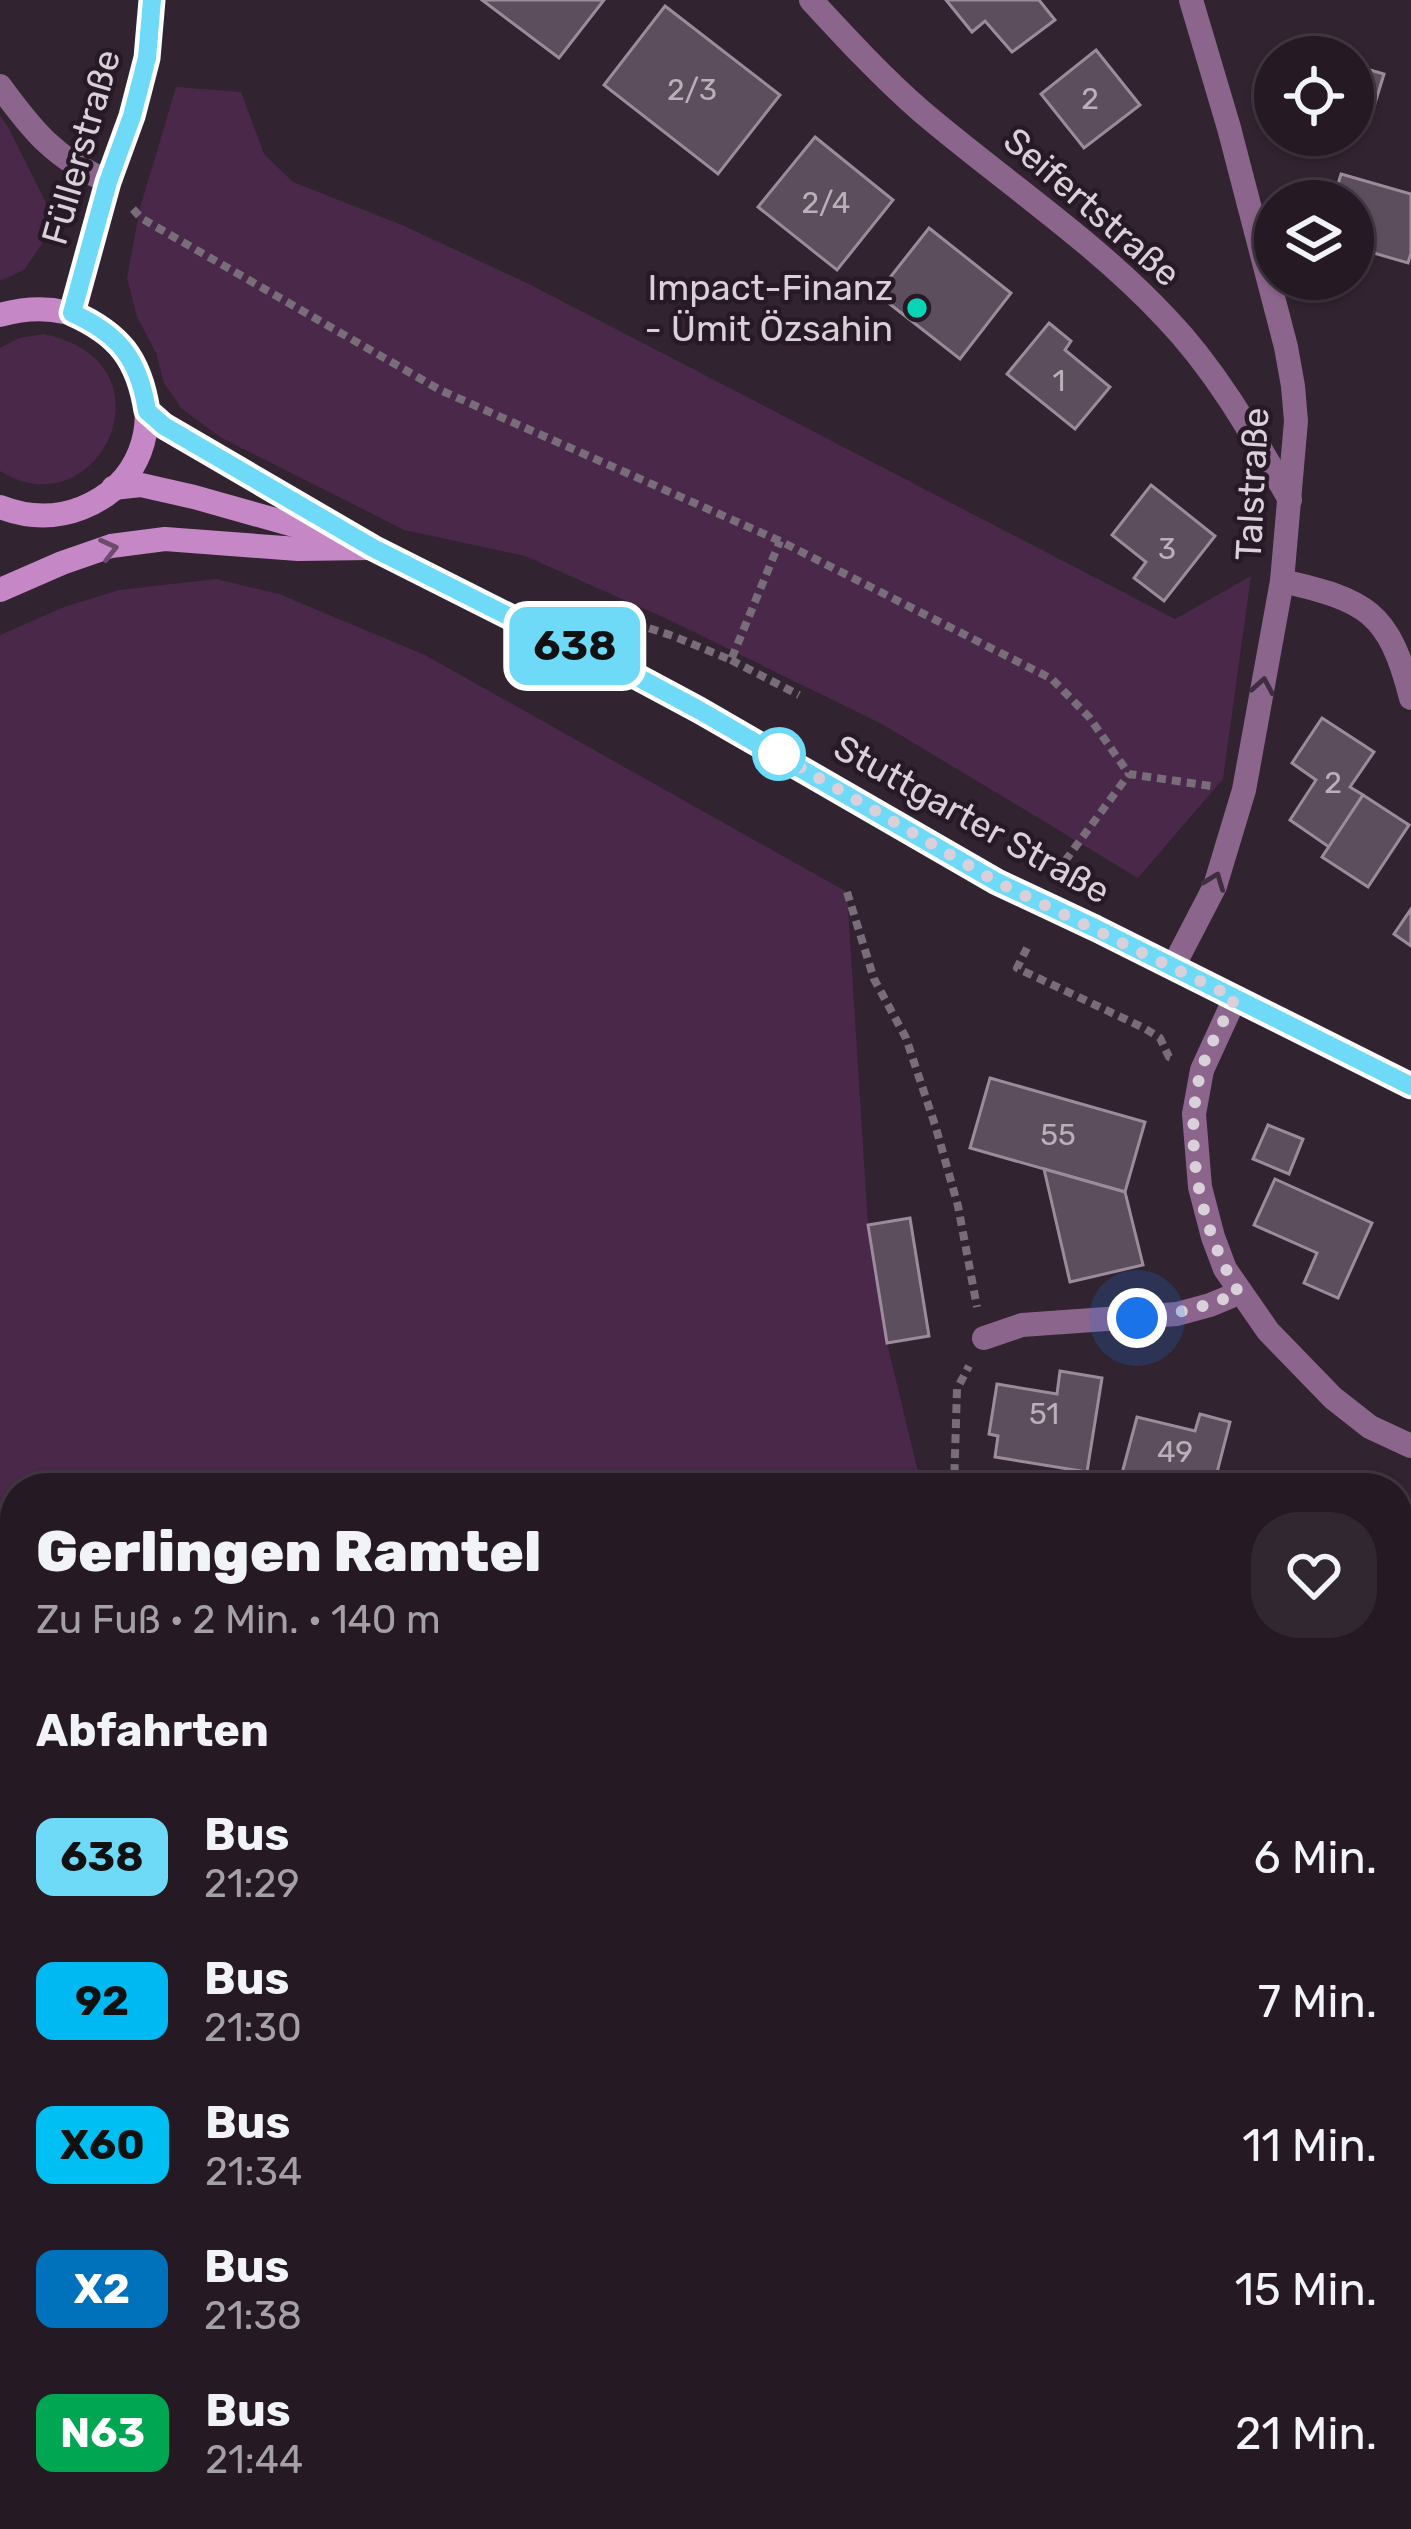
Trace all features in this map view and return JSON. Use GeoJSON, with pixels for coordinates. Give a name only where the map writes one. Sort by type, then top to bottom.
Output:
{"type":"FeatureCollection","features":[{"type":"Feature","properties":{"kind":"main road"},"geometry":{"type":"LineString","coordinates":[[0,315],[34,309],[72,313],[95,323],[132,361],[143,385],[147,411],[138,453],[113,488],[69,513],[6,518]]}},
{"type":"Feature","properties":{"kind":"main road","name":"Stuttgarter Straße"},"geometry":{"type":"LineString","coordinates":[[147,411],[164,426],[373,548],[617,666],[997,882],[1411,1086]]}},
{"type":"Feature","properties":{"kind":"main road","name":"Stuttgarter Straße"},"geometry":{"type":"LineString","coordinates":[[113,488],[141,485],[194,497],[373,548]]}},
{"type":"Feature","properties":{"kind":"main road"},"geometry":{"type":"LineString","coordinates":[[0,590],[111,546],[165,539],[298,549],[373,548]]}},
{"type":"Feature","properties":{"kind":"street","name":"Füllerstraße"},"geometry":{"type":"LineString","coordinates":[[72,313],[147,58],[152,0]]}},
{"type":"Feature","properties":{"kind":"street","name":"Seifertstraße"},"geometry":{"type":"LineString","coordinates":[[811,0],[921,111],[1058,221],[1165,316],[1202,358],[1290,500]]}},
{"type":"Feature","properties":{"kind":"street","name":"Talstraße"},"geometry":{"type":"LineString","coordinates":[[1173,968],[1215,886],[1244,790],[1282,581],[1296,422],[1290,366],[1191,0]]}},
{"type":"Feature","properties":{"kind":"street"},"geometry":{"type":"LineString","coordinates":[[0,86],[44,143],[71,164],[108,182]]}},
{"type":"Feature","properties":{"kind":"street"},"geometry":{"type":"LineString","coordinates":[[1282,581],[1332,592],[1362,606],[1379,622],[1395,650],[1411,698]]}},
{"type":"Feature","properties":{"kind":"street"},"geometry":{"type":"LineString","coordinates":[[1235,998],[1202,1070],[1194,1114],[1200,1187],[1219,1253],[1239,1293],[1268,1331],[1333,1398],[1370,1427],[1411,1446]]}},
{"type":"Feature","properties":{"kind":"street"},"geometry":{"type":"LineString","coordinates":[[983,1338],[1022,1325],[1177,1314],[1239,1293]]}},
{"type":"Feature","properties":{"kind":"path"},"geometry":{"type":"LineString","coordinates":[[108,182],[141,218],[440,390],[780,541],[1052,679],[1089,717],[1129,773],[1244,790]]}},
{"type":"Feature","properties":{"kind":"path"},"geometry":{"type":"LineString","coordinates":[[731,660],[780,541]]}},
{"type":"Feature","properties":{"kind":"path"},"geometry":{"type":"LineString","coordinates":[[578,605],[673,636],[799,695]]}},
{"type":"Feature","properties":{"kind":"path"},"geometry":{"type":"LineString","coordinates":[[1065,861],[1129,773]]}},
{"type":"Feature","properties":{"kind":"path"},"geometry":{"type":"LineString","coordinates":[[847,892],[874,979],[906,1038],[936,1128],[958,1206],[983,1338],[957,1389],[954,1473]]}},
{"type":"Feature","properties":{"kind":"path"},"geometry":{"type":"LineString","coordinates":[[1027,948],[1017,968],[1144,1028],[1160,1038],[1169,1057],[1202,1070]]}},
{"type":"Feature","properties":{"kind":"shaded area"},"geometry":{"type":"Polygon","coordinates":[[[176,87],[241,92],[264,154],[293,182],[402,225],[529,284],[1175,619],[1251,576],[1223,779],[1138,878],[882,724],[667,619],[525,556],[404,530],[220,437],[182,409],[164,383],[127,278],[140,208],[176,87]]]}},
{"type":"Feature","properties":{"kind":"shaded area"},"geometry":{"type":"Polygon","coordinates":[[[0,116],[48,207],[42,244],[24,270],[0,281],[0,116]]]}},
{"type":"Feature","properties":{"kind":"shaded area"},"geometry":{"type":"Polygon","coordinates":[[[43,334],[85,350],[108,375],[116,405],[110,436],[93,462],[68,479],[36,484],[0,471],[0,348],[19,338],[43,334]]]}},
{"type":"Feature","properties":{"kind":"shaded area"},"geometry":{"type":"Polygon","coordinates":[[[216,579],[279,594],[425,655],[847,892],[868,1225],[887,1343],[918,1473],[0,1473],[0,635],[119,590],[216,579]]]}},
{"type":"Feature","properties":{"kind":"building"},"geometry":{"type":"Polygon","coordinates":[[[482,0],[604,0],[559,58],[482,0]]]}},
{"type":"Feature","properties":{"kind":"building"},"geometry":{"type":"Polygon","coordinates":[[[946,0],[1039,0],[1055,20],[1012,52],[985,21],[972,32],[946,0]]]}},
{"type":"Feature","properties":{"kind":"building"},"geometry":{"type":"Polygon","coordinates":[[[665,6],[780,95],[718,174],[604,85],[665,6]]]}},
{"type":"Feature","properties":{"kind":"building"},"geometry":{"type":"Polygon","coordinates":[[[1096,50],[1140,105],[1084,148],[1041,94],[1096,50]]]}},
{"type":"Feature","properties":{"kind":"building"},"geometry":{"type":"Polygon","coordinates":[[[1374,71],[1384,74],[1374,107],[1374,71]]]}},
{"type":"Feature","properties":{"kind":"building"},"geometry":{"type":"Polygon","coordinates":[[[815,137],[893,200],[837,270],[758,207],[815,137]]]}},
{"type":"Feature","properties":{"kind":"building"},"geometry":{"type":"Polygon","coordinates":[[[1374,183],[1411,194],[1408,263],[1374,253],[1374,183]]]}},
{"type":"Feature","properties":{"kind":"building"},"geometry":{"type":"Polygon","coordinates":[[[929,228],[1011,293],[960,359],[877,294],[929,228]]]}},
{"type":"Feature","properties":{"kind":"building"},"geometry":{"type":"Polygon","coordinates":[[[1049,323],[1071,341],[1065,350],[1110,387],[1075,429],[1007,374],[1049,323]]]}},
{"type":"Feature","properties":{"kind":"building"},"geometry":{"type":"Polygon","coordinates":[[[1151,485],[1215,536],[1164,601],[1134,578],[1146,562],[1112,535],[1151,485]]]}},
{"type":"Feature","properties":{"kind":"building"},"geometry":{"type":"Polygon","coordinates":[[[1322,718],[1374,752],[1350,787],[1363,795],[1329,847],[1290,820],[1316,780],[1292,763],[1322,718]]]}},
{"type":"Feature","properties":{"kind":"building"},"geometry":{"type":"Polygon","coordinates":[[[1363,795],[1409,825],[1368,887],[1322,857],[1363,795]]]}},
{"type":"Feature","properties":{"kind":"building"},"geometry":{"type":"Polygon","coordinates":[[[1411,909],[1411,946],[1394,934],[1411,909]]]}},
{"type":"Feature","properties":{"kind":"building"},"geometry":{"type":"Polygon","coordinates":[[[990,1078],[1145,1122],[1125,1192],[970,1148],[990,1078]]]}},
{"type":"Feature","properties":{"kind":"building"},"geometry":{"type":"Polygon","coordinates":[[[1268,1125],[1303,1139],[1289,1174],[1253,1159],[1268,1125]]]}},
{"type":"Feature","properties":{"kind":"building"},"geometry":{"type":"Polygon","coordinates":[[[1044,1169],[1125,1192],[1143,1265],[1070,1282],[1044,1169]]]}},
{"type":"Feature","properties":{"kind":"building"},"geometry":{"type":"Polygon","coordinates":[[[1275,1179],[1372,1223],[1338,1298],[1304,1283],[1317,1253],[1254,1225],[1275,1179]]]}},
{"type":"Feature","properties":{"kind":"building"},"geometry":{"type":"Polygon","coordinates":[[[910,1218],[929,1336],[887,1343],[868,1225],[910,1218]]]}},
{"type":"Feature","properties":{"kind":"building"},"geometry":{"type":"Polygon","coordinates":[[[1060,1371],[1102,1378],[1087,1472],[995,1457],[998,1436],[989,1434],[997,1384],[1057,1394],[1060,1371]]]}},
{"type":"Feature","properties":{"kind":"building"},"geometry":{"type":"Polygon","coordinates":[[[1200,1414],[1230,1422],[1217,1473],[1122,1473],[1137,1417],[1195,1431],[1200,1414]]]}},
{"type":"Feature","properties":{"kind":"bus line","name":"638"},"geometry":{"type":"LineString","coordinates":[[152,0],[147,58],[72,313],[116,340],[143,385],[147,411],[164,426],[373,548],[658,688],[997,882],[1411,1086]]}},
{"type":"Feature","properties":{"kind":"place","name":"Impact-Finanz - Ümit Özsahin"},"geometry":{"type":"Point","coordinates":[917,308]}},
{"type":"Feature","properties":{"kind":"route"},"geometry":{"type":"LineString","coordinates":[[779,754],[771,750],[997,882],[1235,998],[1202,1070],[1194,1114],[1200,1187],[1213,1237],[1239,1293],[1177,1314],[1137,1318]]}}]}
